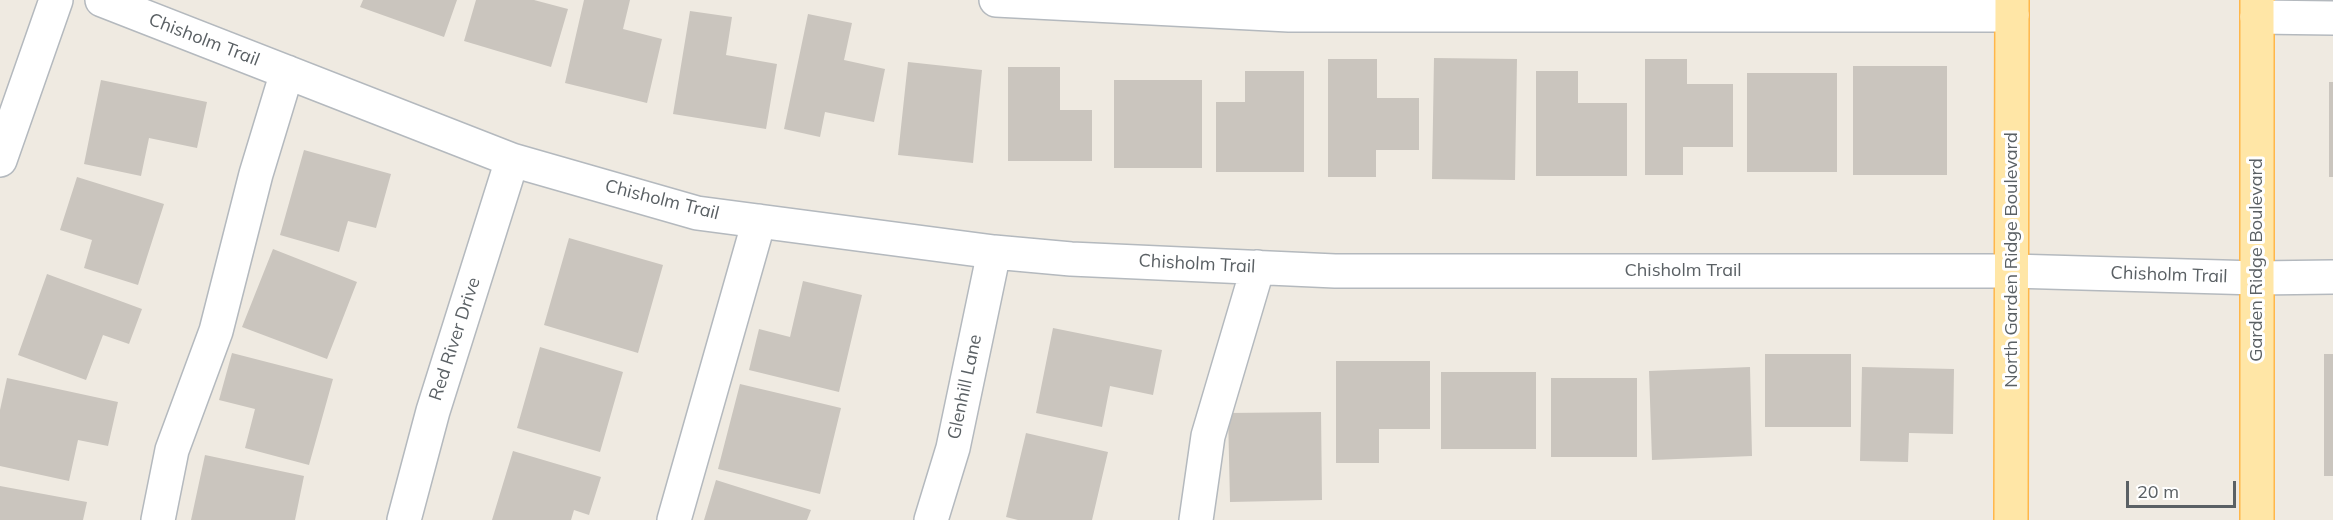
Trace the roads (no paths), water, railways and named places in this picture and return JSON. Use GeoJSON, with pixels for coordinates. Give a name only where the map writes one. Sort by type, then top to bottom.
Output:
{"type":"FeatureCollection","features":[{"type":"Feature","properties":{"kind":"main road","name":"North Garden Ridge Boulevard"},"geometry":{"type":"LineString","coordinates":[[2011,520],[2012,7]]}},
{"type":"Feature","properties":{"kind":"main road","name":"Garden Ridge Boulevard"},"geometry":{"type":"LineString","coordinates":[[2257,8],[2257,520]]}},
{"type":"Feature","properties":{"kind":"street"},"geometry":{"type":"LineString","coordinates":[[0,160],[56,0]]}},
{"type":"Feature","properties":{"kind":"street","name":"Chisholm Trail"},"geometry":{"type":"LineString","coordinates":[[102,0],[512,160],[697,213],[994,252],[1071,259],[1335,271],[2012,271],[2257,278],[2333,277]]}},
{"type":"Feature","properties":{"kind":"street"},"geometry":{"type":"LineString","coordinates":[[996,0],[1289,15],[2012,7]]}},
{"type":"Feature","properties":{"kind":"street"},"geometry":{"type":"LineString","coordinates":[[2257,8],[2333,18]]}},
{"type":"Feature","properties":{"kind":"street"},"geometry":{"type":"LineString","coordinates":[[158,520],[172,450],[216,331],[256,174],[287,72]]}},
{"type":"Feature","properties":{"kind":"street","name":"Red River Drive"},"geometry":{"type":"LineString","coordinates":[[404,520],[433,411],[512,160]]}},
{"type":"Feature","properties":{"kind":"street"},"geometry":{"type":"LineString","coordinates":[[674,520],[759,221]]}},
{"type":"Feature","properties":{"kind":"street","name":"Glenhill Lane"},"geometry":{"type":"LineString","coordinates":[[931,520],[952,448],[994,252]]}},
{"type":"Feature","properties":{"kind":"street"},"geometry":{"type":"LineString","coordinates":[[1196,520],[1208,436],[1258,267]]}}]}
